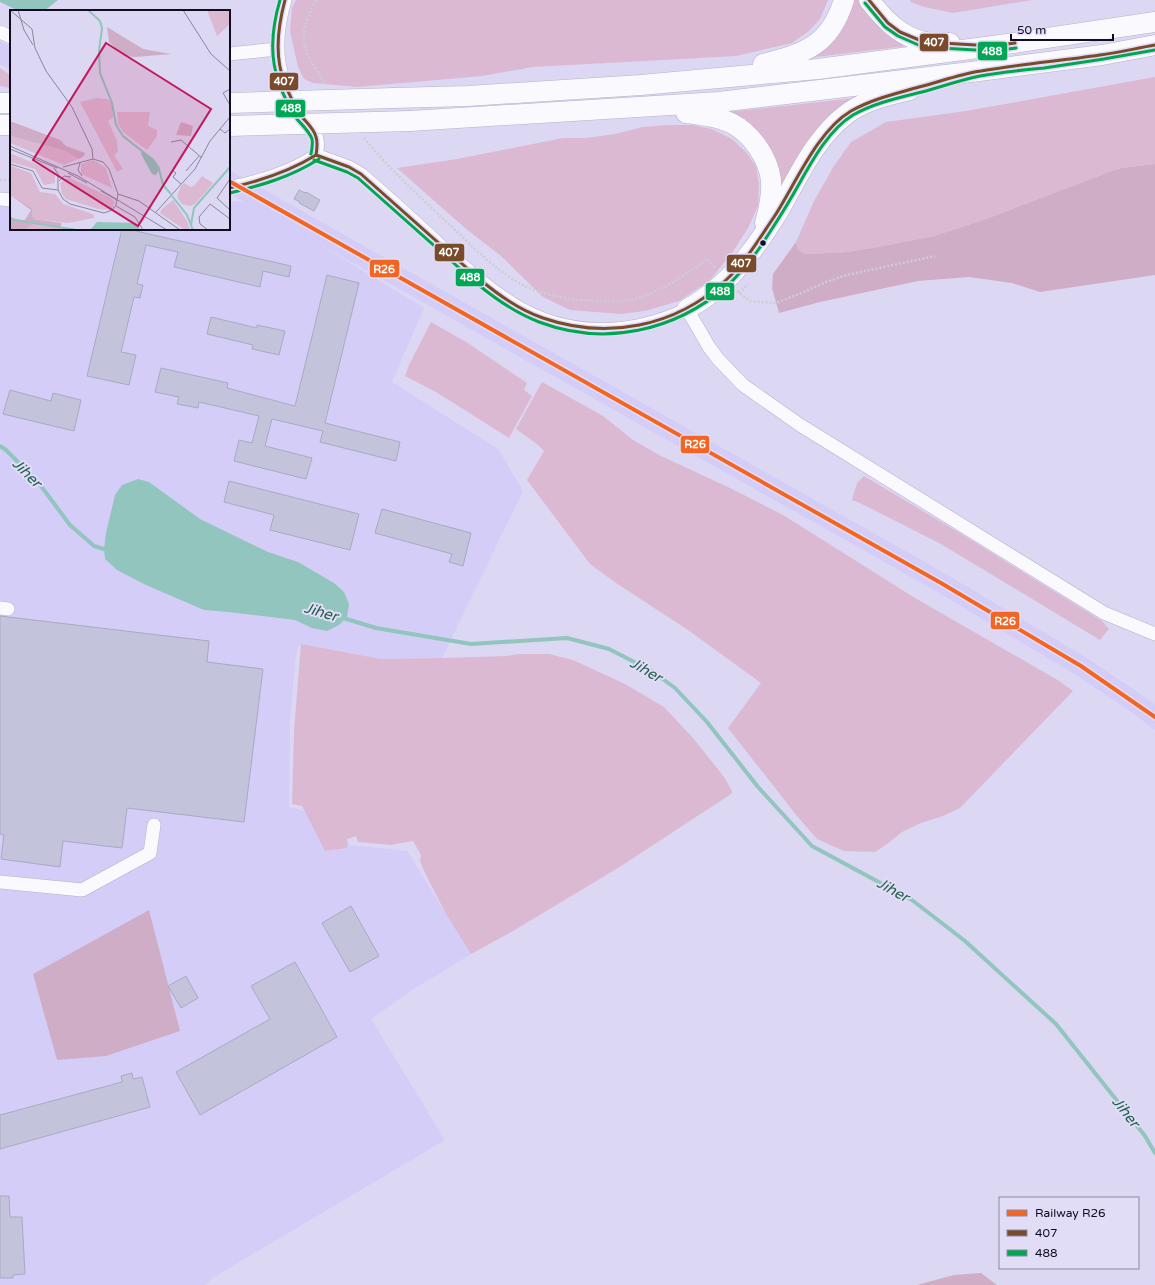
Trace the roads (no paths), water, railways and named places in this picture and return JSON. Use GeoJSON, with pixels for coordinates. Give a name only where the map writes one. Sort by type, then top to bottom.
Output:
{"type":"FeatureCollection","features":[{"type":"Feature","properties":{"kind":"highway"},"geometry":{"type":"LineString","coordinates":[[710,78],[787,58],[809,48],[823,39],[831,29],[844,0]]}},
{"type":"Feature","properties":{"kind":"highway"},"geometry":{"type":"LineString","coordinates":[[869,0],[888,23],[900,32],[924,42],[994,46]]}},
{"type":"Feature","properties":{"kind":"highway"},"geometry":{"type":"LineString","coordinates":[[230,103],[468,96],[641,86],[710,78],[818,69],[994,46],[1155,22]]}},
{"type":"Feature","properties":{"kind":"highway"},"geometry":{"type":"LineString","coordinates":[[230,126],[410,121],[719,102],[1102,55],[1155,45]]}},
{"type":"Feature","properties":{"kind":"highway"},"geometry":{"type":"LineString","coordinates":[[687,309],[708,295],[732,287],[746,258],[778,212],[811,153],[836,122],[848,113],[876,99],[979,71]]}},
{"type":"Feature","properties":{"kind":"highway"},"geometry":{"type":"LineString","coordinates":[[0,102],[10,103]]}},
{"type":"Feature","properties":{"kind":"highway"},"geometry":{"type":"LineString","coordinates":[[647,107],[718,118],[732,123],[753,141],[767,165],[771,179],[768,214],[759,240]]}},
{"type":"Feature","properties":{"kind":"street"},"geometry":{"type":"LineString","coordinates":[[230,188],[287,171],[306,163],[316,155],[319,145],[317,136],[300,114],[292,99],[279,63],[277,30],[285,0]]}},
{"type":"Feature","properties":{"kind":"street"},"geometry":{"type":"LineString","coordinates":[[0,32],[10,37]]}},
{"type":"Feature","properties":{"kind":"street"},"geometry":{"type":"LineString","coordinates":[[230,54],[277,49]]}},
{"type":"Feature","properties":{"kind":"street"},"geometry":{"type":"LineString","coordinates":[[316,155],[349,167],[361,174],[467,269],[499,295],[530,313],[564,325],[580,328],[613,330],[636,327],[658,321],[687,309],[709,347],[728,371],[742,385],[800,425],[1104,614],[1155,634]]}},
{"type":"Feature","properties":{"kind":"street"},"geometry":{"type":"LineString","coordinates":[[0,199],[10,200]]}},
{"type":"Feature","properties":{"kind":"street"},"geometry":{"type":"LineString","coordinates":[[0,882],[82,890],[150,853],[154,825]]}},
{"type":"Feature","properties":{"kind":"water"},"geometry":{"type":"Polygon","coordinates":[[[0,0],[58,0],[45,10],[17,10],[0,2],[0,0]]]}},
{"type":"Feature","properties":{"kind":"water"},"geometry":{"type":"Polygon","coordinates":[[[138,479],[149,482],[200,519],[268,552],[298,562],[334,583],[344,592],[349,604],[347,617],[339,625],[327,631],[312,628],[295,620],[204,610],[146,585],[117,570],[105,559],[104,549],[106,533],[115,495],[122,485],[138,479]]]}},
{"type":"Feature","properties":{"kind":"waterway","name":"Jiher"},"geometry":{"type":"LineString","coordinates":[[0,446],[6,450],[38,482],[70,525],[94,546],[107,550]]}},
{"type":"Feature","properties":{"kind":"waterway","name":"Jiher"},"geometry":{"type":"LineString","coordinates":[[340,617],[376,628],[471,644],[567,638],[609,649],[652,671],[675,688],[707,722],[758,787],[812,846],[912,900],[965,941],[1056,1024],[1145,1136],[1155,1153]]}},
{"type":"Feature","properties":{"kind":"rail line","name":"R26"},"geometry":{"type":"LineString","coordinates":[[230,182],[941,583],[1081,666],[1155,717]]}}]}
